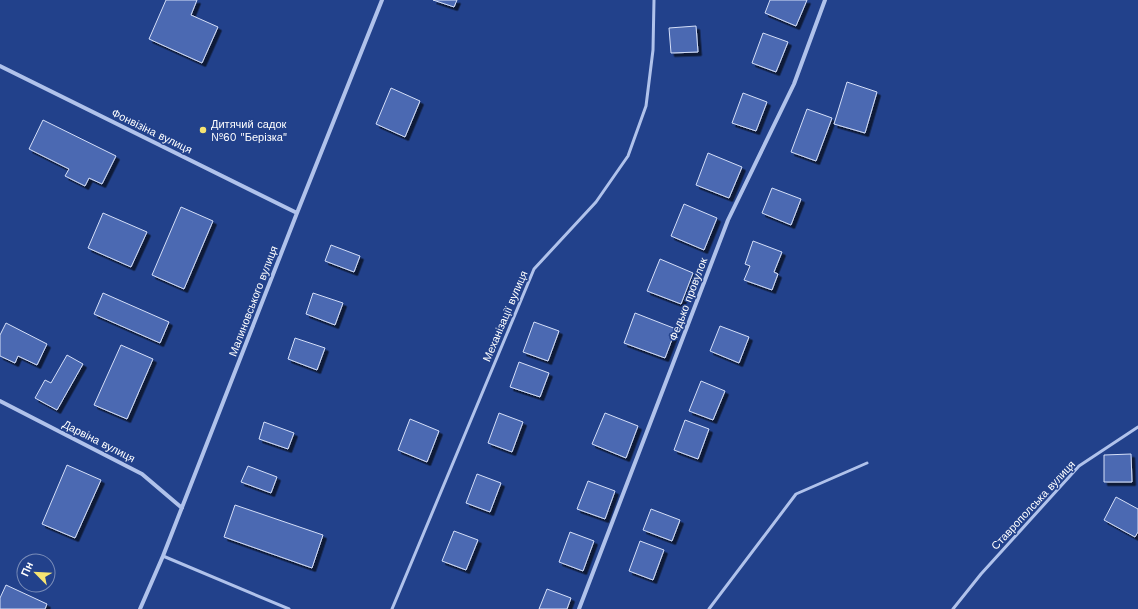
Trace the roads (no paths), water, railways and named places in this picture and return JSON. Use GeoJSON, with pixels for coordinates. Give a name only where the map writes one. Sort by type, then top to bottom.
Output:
{"type":"FeatureCollection","features":[{"type":"Feature","properties":{"kind":"street","name":"Малиновського вулиця"},"geometry":{"type":"LineString","coordinates":[[140,609],[163,556],[382,0]]}},
{"type":"Feature","properties":{"kind":"street","name":"Федько провулок"},"geometry":{"type":"LineString","coordinates":[[579,609],[728,220],[794,84],[825,0]]}},
{"type":"Feature","properties":{"kind":"street","name":"Фонвізіна вулиця"},"geometry":{"type":"LineString","coordinates":[[0,66],[297,213]]}},
{"type":"Feature","properties":{"kind":"street","name":"Дарвіна вулиця"},"geometry":{"type":"LineString","coordinates":[[0,401],[142,474],[182,508]]}},
{"type":"Feature","properties":{"kind":"lane","name":"Механізації вулиця"},"geometry":{"type":"LineString","coordinates":[[392,609],[534,269],[596,202],[628,156],[646,106],[653,50],[654,0]]}},
{"type":"Feature","properties":{"kind":"lane","name":"Ставрополська вулиця"},"geometry":{"type":"LineString","coordinates":[[953,609],[981,574],[1080,466],[1138,427]]}},
{"type":"Feature","properties":{"kind":"lane"},"geometry":{"type":"LineString","coordinates":[[709,609],[796,494],[867,463]]}},
{"type":"Feature","properties":{"kind":"lane"},"geometry":{"type":"LineString","coordinates":[[163,556],[289,609]]}},
{"type":"Feature","properties":{"kind":"place","name":"Дитячий садок №60 \"Берізка\""},"geometry":{"type":"Point","coordinates":[203,130]}}]}
